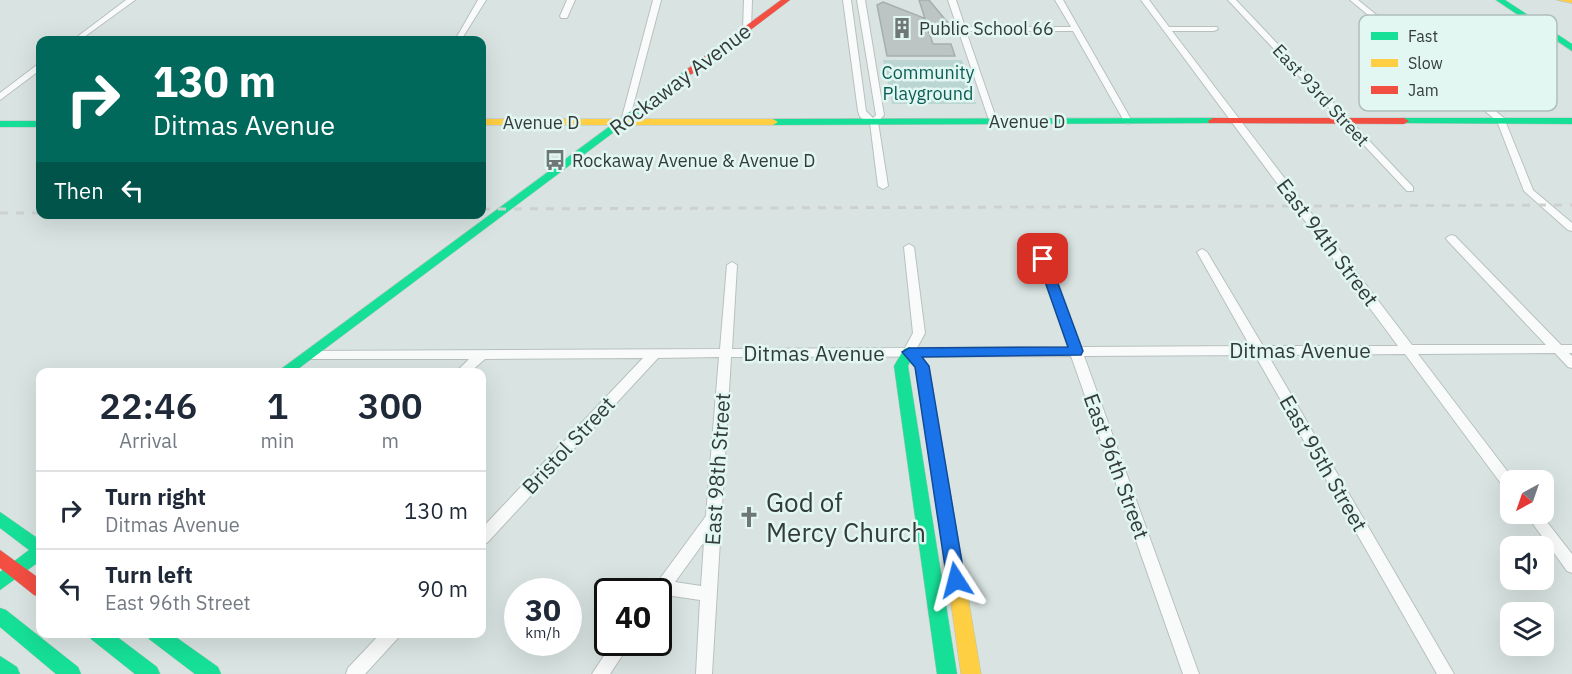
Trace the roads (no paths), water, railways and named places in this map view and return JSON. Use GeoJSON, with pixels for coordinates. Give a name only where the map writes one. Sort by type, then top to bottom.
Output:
{"type":"FeatureCollection","features":[{"type":"Feature","properties":{"kind":"main road","name":"Rockaway Avenue"},"geometry":{"type":"LineString","coordinates":[[289,368],[786,0]]}},
{"type":"Feature","properties":{"kind":"main road"},"geometry":{"type":"LineString","coordinates":[[1500,0],[1522,15]]}},
{"type":"Feature","properties":{"kind":"main road"},"geometry":{"type":"LineString","coordinates":[[1561,0],[1572,1]]}},
{"type":"Feature","properties":{"kind":"main road"},"geometry":{"type":"LineString","coordinates":[[1557,38],[1572,48]]}},
{"type":"Feature","properties":{"kind":"main road","name":"Avenue D"},"geometry":{"type":"LineString","coordinates":[[486,122],[1572,121]]}},
{"type":"Feature","properties":{"kind":"main road"},"geometry":{"type":"LineString","coordinates":[[565,122],[583,135],[588,148]]}},
{"type":"Feature","properties":{"kind":"main road"},"geometry":{"type":"LineString","coordinates":[[0,124],[36,124]]}},
{"type":"Feature","properties":{"kind":"main road"},"geometry":{"type":"LineString","coordinates":[[947,674],[901,366],[909,352],[922,366],[971,674]]}},
{"type":"Feature","properties":{"kind":"main road"},"geometry":{"type":"LineString","coordinates":[[0,519],[36,548]]}},
{"type":"Feature","properties":{"kind":"main road"},"geometry":{"type":"LineString","coordinates":[[0,582],[36,554]]}},
{"type":"Feature","properties":{"kind":"main road"},"geometry":{"type":"LineString","coordinates":[[0,558],[36,586]]}},
{"type":"Feature","properties":{"kind":"main road"},"geometry":{"type":"LineString","coordinates":[[0,616],[72,674]]}},
{"type":"Feature","properties":{"kind":"main road"},"geometry":{"type":"LineString","coordinates":[[103,638],[150,674]]}},
{"type":"Feature","properties":{"kind":"main road"},"geometry":{"type":"LineString","coordinates":[[165,638],[211,674]]}},
{"type":"Feature","properties":{"kind":"main road"},"geometry":{"type":"LineString","coordinates":[[0,665],[10,674]]}},
{"type":"Feature","properties":{"kind":"street"},"geometry":{"type":"LineString","coordinates":[[82,36],[131,0]]}},
{"type":"Feature","properties":{"kind":"street"},"geometry":{"type":"LineString","coordinates":[[460,36],[482,0]]}},
{"type":"Feature","properties":{"kind":"street"},"geometry":{"type":"LineString","coordinates":[[564,16],[571,0]]}},
{"type":"Feature","properties":{"kind":"street"},"geometry":{"type":"LineString","coordinates":[[625,121],[657,0]]}},
{"type":"Feature","properties":{"kind":"street"},"geometry":{"type":"LineString","coordinates":[[747,29],[748,0]]}},
{"type":"Feature","properties":{"kind":"street"},"geometry":{"type":"LineString","coordinates":[[847,0],[862,111],[863,115],[874,122]]}},
{"type":"Feature","properties":{"kind":"street"},"geometry":{"type":"LineString","coordinates":[[861,0],[879,115],[874,122],[883,186]]}},
{"type":"Feature","properties":{"kind":"street"},"geometry":{"type":"LineString","coordinates":[[952,0],[993,121]]}},
{"type":"Feature","properties":{"kind":"street"},"geometry":{"type":"LineString","coordinates":[[1059,0],[1128,121]]}},
{"type":"Feature","properties":{"kind":"street","name":"East 94th Street"},"geometry":{"type":"LineString","coordinates":[[1145,0],[1500,472]]}},
{"type":"Feature","properties":{"kind":"street","name":"East 93rd Street"},"geometry":{"type":"LineString","coordinates":[[1232,0],[1410,189]]}},
{"type":"Feature","properties":{"kind":"street"},"geometry":{"type":"LineString","coordinates":[[1354,0],[1372,15]]}},
{"type":"Feature","properties":{"kind":"street"},"geometry":{"type":"LineString","coordinates":[[962,29],[1076,29]]}},
{"type":"Feature","properties":{"kind":"street"},"geometry":{"type":"LineString","coordinates":[[1168,29],[1214,29]]}},
{"type":"Feature","properties":{"kind":"street"},"geometry":{"type":"LineString","coordinates":[[0,97],[36,70]]}},
{"type":"Feature","properties":{"kind":"street"},"geometry":{"type":"LineString","coordinates":[[1490,111],[1501,120],[1529,191],[1572,228]]}},
{"type":"Feature","properties":{"kind":"street"},"geometry":{"type":"LineString","coordinates":[[1451,238],[1572,364]]}},
{"type":"Feature","properties":{"kind":"street"},"geometry":{"type":"LineString","coordinates":[[909,247],[919,333],[909,352]]}},
{"type":"Feature","properties":{"kind":"street","name":"East 95th Street"},"geometry":{"type":"LineString","coordinates":[[1202,252],[1446,674]]}},
{"type":"Feature","properties":{"kind":"street","name":"East 96th Street"},"geometry":{"type":"LineString","coordinates":[[1043,259],[1191,674]]}},
{"type":"Feature","properties":{"kind":"street","name":"East 98th Street"},"geometry":{"type":"LineString","coordinates":[[704,674],[712,518],[732,265]]}},
{"type":"Feature","properties":{"kind":"street","name":"Ditmas Avenue"},"geometry":{"type":"LineString","coordinates":[[308,354],[1572,349]]}},
{"type":"Feature","properties":{"kind":"street","name":"Bristol Street"},"geometry":{"type":"LineString","coordinates":[[486,534],[655,353]]}},
{"type":"Feature","properties":{"kind":"street"},"geometry":{"type":"LineString","coordinates":[[466,368],[482,354]]}},
{"type":"Feature","properties":{"kind":"street"},"geometry":{"type":"LineString","coordinates":[[670,578],[712,518]]}},
{"type":"Feature","properties":{"kind":"street"},"geometry":{"type":"LineString","coordinates":[[1540,524],[1572,566]]}},
{"type":"Feature","properties":{"kind":"street"},"geometry":{"type":"LineString","coordinates":[[672,591],[708,594]]}},
{"type":"Feature","properties":{"kind":"street"},"geometry":{"type":"LineString","coordinates":[[354,674],[387,638]]}},
{"type":"Feature","properties":{"kind":"street"},"geometry":{"type":"LineString","coordinates":[[600,674],[613,656]]}},
{"type":"Feature","properties":{"kind":"railway"},"geometry":{"type":"LineString","coordinates":[[486,209],[1572,205]]}},
{"type":"Feature","properties":{"kind":"railway"},"geometry":{"type":"LineString","coordinates":[[0,213],[36,213]]}},
{"type":"Feature","properties":{"kind":"place","name":"Public School 66"},"geometry":{"type":"Point","coordinates":[902,28]}},
{"type":"Feature","properties":{"kind":"place","name":"Rockaway Avenue & Avenue D"},"geometry":{"type":"Point","coordinates":[555,160]}},
{"type":"Feature","properties":{"kind":"place","name":"God of Mercy Church"},"geometry":{"type":"Point","coordinates":[749,517]}},
{"type":"Feature","properties":{"kind":"park label","name":"Community Playground"},"geometry":{"type":"Point","coordinates":[928,82]}}]}
